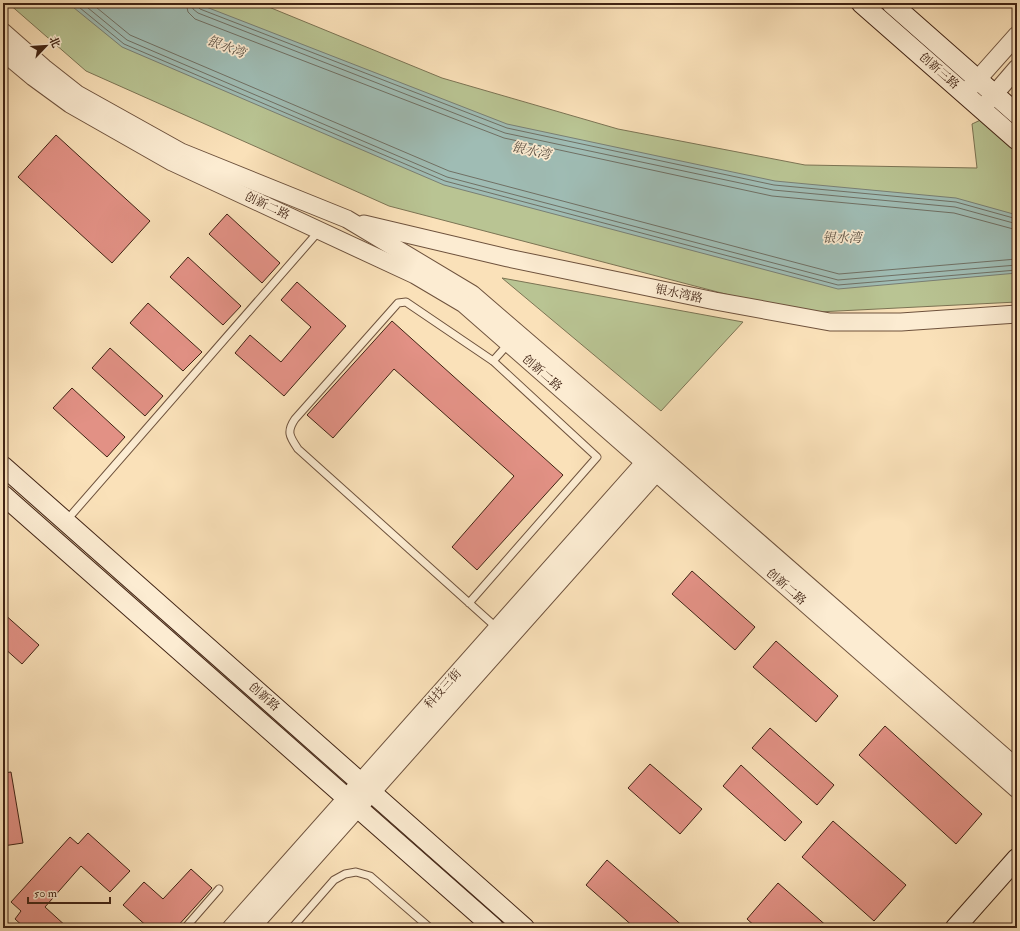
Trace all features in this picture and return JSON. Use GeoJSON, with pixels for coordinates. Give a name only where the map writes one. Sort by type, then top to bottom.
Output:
{"type":"FeatureCollection","features":[{"type":"Feature","properties":{"kind":"main road","name":"创新三路"},"geometry":{"type":"LineString","coordinates":[[861,3],[1017,140]]}},
{"type":"Feature","properties":{"kind":"main road","name":"创新三路"},"geometry":{"type":"LineString","coordinates":[[891,3],[1017,114]]}},
{"type":"Feature","properties":{"kind":"main road","name":"创新路"},"geometry":{"type":"LineString","coordinates":[[3,466],[525,928]]}},
{"type":"Feature","properties":{"kind":"main road","name":"创新路"},"geometry":{"type":"LineString","coordinates":[[3,495],[494,928]]}},
{"type":"Feature","properties":{"kind":"main road"},"geometry":{"type":"LineString","coordinates":[[955,928],[1017,858]]}},
{"type":"Feature","properties":{"kind":"main road"},"geometry":{"type":"LineString","coordinates":[[972,928],[1017,877]]}},
{"type":"Feature","properties":{"kind":"street","name":"创新二路"},"geometry":{"type":"LineString","coordinates":[[3,32],[44,68],[77,94],[181,152],[347,219],[472,294],[655,462],[1017,789]]}},
{"type":"Feature","properties":{"kind":"street"},"geometry":{"type":"LineString","coordinates":[[965,94],[1017,36]]}},
{"type":"Feature","properties":{"kind":"street","name":"创新二路"},"geometry":{"type":"LineString","coordinates":[[3,52],[33,77],[70,104],[172,162],[415,275],[464,304],[509,344],[655,462],[1017,768]]}},
{"type":"Feature","properties":{"kind":"street"},"geometry":{"type":"LineString","coordinates":[[982,108],[1017,68]]}},
{"type":"Feature","properties":{"kind":"street","name":"银水湾路"},"geometry":{"type":"LineString","coordinates":[[347,219],[508,258],[716,301],[830,322],[901,322],[1017,314]]}},
{"type":"Feature","properties":{"kind":"street","name":"科技三街"},"geometry":{"type":"LineString","coordinates":[[366,787],[497,628],[655,462]]}},
{"type":"Feature","properties":{"kind":"street","name":"科技三街"},"geometry":{"type":"LineString","coordinates":[[251,928],[352,803],[655,462]]}},
{"type":"Feature","properties":{"kind":"street","name":"科技三街"},"geometry":{"type":"LineString","coordinates":[[231,928],[352,803]]}},
{"type":"Feature","properties":{"kind":"lane"},"geometry":{"type":"LineString","coordinates":[[65,521],[320,230]]}},
{"type":"Feature","properties":{"kind":"lane"},"geometry":{"type":"LineString","coordinates":[[469,603],[597,458],[493,361],[406,302],[398,303],[295,419],[289,432],[291,439],[298,449],[469,603],[497,628]]}},
{"type":"Feature","properties":{"kind":"lane"},"geometry":{"type":"LineString","coordinates":[[493,361],[509,344]]}},
{"type":"Feature","properties":{"kind":"lane"},"geometry":{"type":"LineString","coordinates":[[292,928],[334,880],[344,874],[356,872],[370,876],[430,928]]}},
{"type":"Feature","properties":{"kind":"lane"},"geometry":{"type":"LineString","coordinates":[[185,928],[219,889]]}},
{"type":"Feature","properties":{"kind":"green space"},"geometry":{"type":"Polygon","coordinates":[[[8,3],[259,3],[442,78],[618,129],[805,165],[977,168],[972,124],[1017,103],[1017,302],[798,313],[389,206],[86,71],[8,3]]]}},
{"type":"Feature","properties":{"kind":"green space"},"geometry":{"type":"Polygon","coordinates":[[[502,278],[743,322],[661,411],[502,278]]]}},
{"type":"Feature","properties":{"kind":"water","name":"银水湾"},"geometry":{"type":"Polygon","coordinates":[[[68,3],[196,3],[507,124],[775,181],[956,198],[1017,215],[1017,273],[838,289],[444,185],[122,47],[68,3]]]}},
{"type":"Feature","properties":{"kind":"building"},"geometry":{"type":"Polygon","coordinates":[[[56,135],[150,221],[112,263],[18,177],[56,135]]]}},
{"type":"Feature","properties":{"kind":"building"},"geometry":{"type":"Polygon","coordinates":[[[227,214],[280,263],[262,283],[209,234],[227,214]]]}},
{"type":"Feature","properties":{"kind":"building"},"geometry":{"type":"Polygon","coordinates":[[[188,257],[241,306],[223,325],[170,277],[188,257]]]}},
{"type":"Feature","properties":{"kind":"building"},"geometry":{"type":"Polygon","coordinates":[[[297,282],[346,326],[284,396],[235,353],[250,335],[281,362],[311,327],[281,300],[297,282]]]}},
{"type":"Feature","properties":{"kind":"building"},"geometry":{"type":"Polygon","coordinates":[[[148,303],[202,352],[183,371],[130,323],[148,303]]]}},
{"type":"Feature","properties":{"kind":"building"},"geometry":{"type":"Polygon","coordinates":[[[392,321],[563,475],[477,570],[452,547],[514,476],[394,369],[333,438],[307,415],[392,321]]]}},
{"type":"Feature","properties":{"kind":"building"},"geometry":{"type":"Polygon","coordinates":[[[110,348],[163,396],[145,416],[92,368],[110,348]]]}},
{"type":"Feature","properties":{"kind":"building"},"geometry":{"type":"Polygon","coordinates":[[[72,388],[125,437],[107,457],[53,408],[72,388]]]}},
{"type":"Feature","properties":{"kind":"building"},"geometry":{"type":"Polygon","coordinates":[[[692,571],[755,627],[735,650],[672,594],[692,571]]]}},
{"type":"Feature","properties":{"kind":"building"},"geometry":{"type":"Polygon","coordinates":[[[3,613],[39,645],[22,664],[3,647],[3,613]]]}},
{"type":"Feature","properties":{"kind":"building"},"geometry":{"type":"Polygon","coordinates":[[[776,641],[838,696],[816,722],[753,667],[776,641]]]}},
{"type":"Feature","properties":{"kind":"building"},"geometry":{"type":"Polygon","coordinates":[[[885,726],[982,814],[956,844],[859,755],[885,726]]]}},
{"type":"Feature","properties":{"kind":"building"},"geometry":{"type":"Polygon","coordinates":[[[770,728],[834,785],[817,805],[752,748],[770,728]]]}},
{"type":"Feature","properties":{"kind":"building"},"geometry":{"type":"Polygon","coordinates":[[[650,764],[702,809],[680,834],[628,788],[650,764]]]}},
{"type":"Feature","properties":{"kind":"building"},"geometry":{"type":"Polygon","coordinates":[[[741,765],[802,822],[785,841],[723,786],[741,765]]]}},
{"type":"Feature","properties":{"kind":"building"},"geometry":{"type":"Polygon","coordinates":[[[11,772],[23,843],[3,846],[3,773],[11,772]]]}},
{"type":"Feature","properties":{"kind":"building"},"geometry":{"type":"Polygon","coordinates":[[[833,821],[906,885],[874,921],[802,857],[833,821]]]}},
{"type":"Feature","properties":{"kind":"building"},"geometry":{"type":"Polygon","coordinates":[[[88,833],[130,871],[110,892],[81,866],[45,907],[68,928],[25,928],[15,919],[21,911],[11,902],[70,837],[78,844],[88,833]]]}},
{"type":"Feature","properties":{"kind":"building"},"geometry":{"type":"Polygon","coordinates":[[[607,860],[685,928],[635,928],[586,885],[607,860]]]}},
{"type":"Feature","properties":{"kind":"building"},"geometry":{"type":"Polygon","coordinates":[[[191,869],[212,888],[176,928],[149,928],[123,905],[144,882],[163,899],[191,869]]]}},
{"type":"Feature","properties":{"kind":"building"},"geometry":{"type":"Polygon","coordinates":[[[778,883],[829,928],[757,928],[747,919],[778,883]]]}}]}
